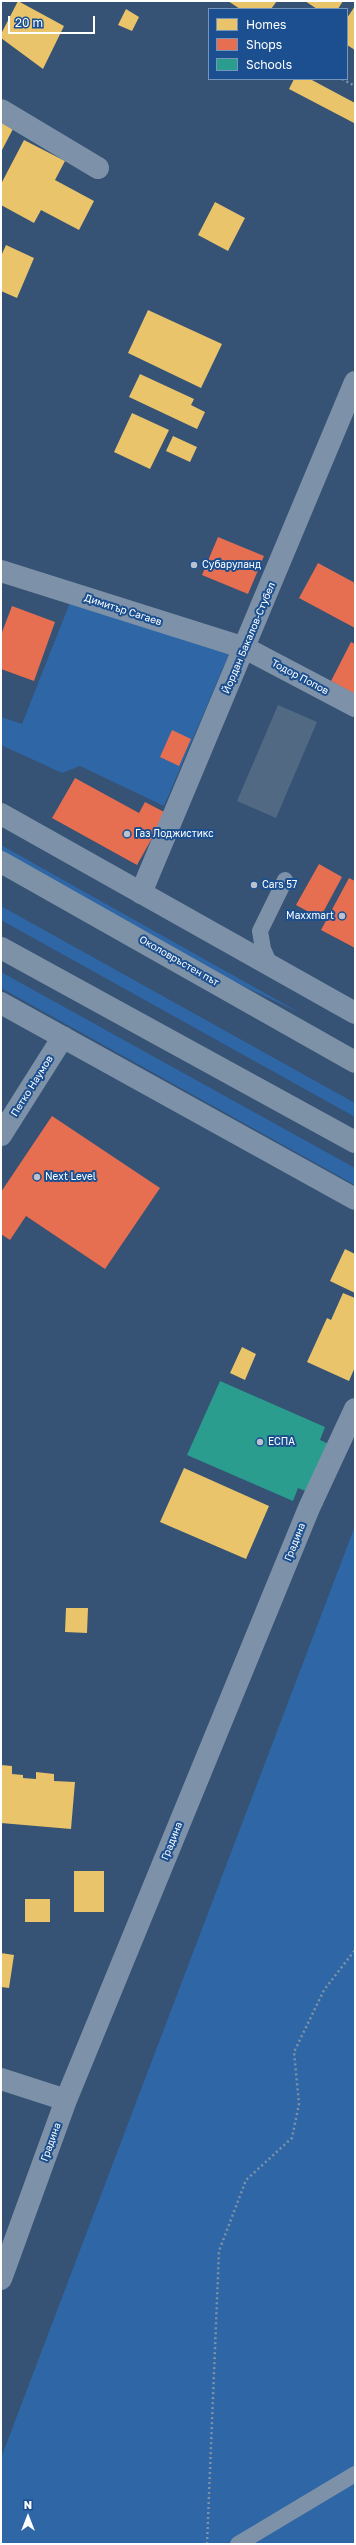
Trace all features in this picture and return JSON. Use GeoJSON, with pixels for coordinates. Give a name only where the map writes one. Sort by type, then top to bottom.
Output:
{"type":"FeatureCollection","features":[{"type":"Feature","properties":{"kind":"highway","name":"Околовръстен път"},"geometry":{"type":"LineString","coordinates":[[1,862],[355,1062]]}},
{"type":"Feature","properties":{"kind":"highway"},"geometry":{"type":"LineString","coordinates":[[1,948],[355,1142]]}},
{"type":"Feature","properties":{"kind":"street"},"geometry":{"type":"LineString","coordinates":[[1,110],[98,168]]}},
{"type":"Feature","properties":{"kind":"street","name":"Йордан Бакалов-Стубел"},"geometry":{"type":"LineString","coordinates":[[141,893],[245,648],[355,382]]}},
{"type":"Feature","properties":{"kind":"street","name":"Димитър Сагаев"},"geometry":{"type":"LineString","coordinates":[[1,571],[245,648]]}},
{"type":"Feature","properties":{"kind":"street","name":"Тодор Попов"},"geometry":{"type":"LineString","coordinates":[[245,648],[355,706]]}},
{"type":"Feature","properties":{"kind":"street"},"geometry":{"type":"LineString","coordinates":[[1,814],[355,1013]]}},
{"type":"Feature","properties":{"kind":"street"},"geometry":{"type":"LineString","coordinates":[[1,1003],[355,1199]]}},
{"type":"Feature","properties":{"kind":"street","name":"Петко Наумов"},"geometry":{"type":"LineString","coordinates":[[1,1135],[63,1037]]}},
{"type":"Feature","properties":{"kind":"street","name":"Градина"},"geometry":{"type":"LineString","coordinates":[[1,2279],[66,2100],[309,1508],[355,1409]]}},
{"type":"Feature","properties":{"kind":"street"},"geometry":{"type":"LineString","coordinates":[[1,2079],[66,2100]]}},
{"type":"Feature","properties":{"kind":"lane"},"geometry":{"type":"LineString","coordinates":[[270,965],[263,949],[260,931],[285,880]]}},
{"type":"Feature","properties":{"kind":"lane"},"geometry":{"type":"LineString","coordinates":[[238,2544],[355,2474]]}},
{"type":"Feature","properties":{"kind":"path"},"geometry":{"type":"LineString","coordinates":[[344,80],[355,86]]}},
{"type":"Feature","properties":{"kind":"path"},"geometry":{"type":"LineString","coordinates":[[207,2544],[219,2250],[246,2180],[292,2138],[299,2104],[294,2052],[324,1990],[355,1950]]}},
{"type":"Feature","properties":{"kind":"shaded area"},"geometry":{"type":"Polygon","coordinates":[[[71,600],[229,654],[164,806],[80,766],[62,773],[1,745],[1,717],[22,724],[71,600]]]}},
{"type":"Feature","properties":{"kind":"shaded area"},"geometry":{"type":"Polygon","coordinates":[[[1,845],[302,1014],[172,952],[1,857],[1,845]]]}},
{"type":"Feature","properties":{"kind":"shaded area"},"geometry":{"type":"Polygon","coordinates":[[[1,906],[355,1103],[355,1117],[1,920],[1,906]]]}},
{"type":"Feature","properties":{"kind":"shaded area"},"geometry":{"type":"Polygon","coordinates":[[[1,972],[355,1168],[355,1185],[1,988],[1,972]]]}},
{"type":"Feature","properties":{"kind":"shaded area"},"geometry":{"type":"Polygon","coordinates":[[[355,1526],[355,2544],[1,2544],[1,2458],[355,1526]]]}},
{"type":"Feature","properties":{"kind":"building: Homes"},"geometry":{"type":"Polygon","coordinates":[[[18,1],[64,26],[43,69],[1,38],[1,34],[18,1]]]}},
{"type":"Feature","properties":{"kind":"building: Homes"},"geometry":{"type":"Polygon","coordinates":[[[228,1],[277,1],[272,8],[238,8],[228,1]]]}},
{"type":"Feature","properties":{"kind":"building: Homes"},"geometry":{"type":"Polygon","coordinates":[[[305,1],[343,1],[339,8],[316,8],[305,1]]]}},
{"type":"Feature","properties":{"kind":"building: Homes"},"geometry":{"type":"Polygon","coordinates":[[[355,6],[355,50],[348,46],[348,16],[355,6]]]}},
{"type":"Feature","properties":{"kind":"building: Homes"},"geometry":{"type":"Polygon","coordinates":[[[126,9],[139,17],[132,31],[118,25],[126,9]]]}},
{"type":"Feature","properties":{"kind":"building: Homes"},"geometry":{"type":"Polygon","coordinates":[[[294,80],[312,80],[355,103],[354,123],[289,89],[294,80]]]}},
{"type":"Feature","properties":{"kind":"building: Homes"},"geometry":{"type":"Polygon","coordinates":[[[1,121],[14,127],[1,152],[1,121]]]}},
{"type":"Feature","properties":{"kind":"building: Homes"},"geometry":{"type":"Polygon","coordinates":[[[24,140],[65,161],[55,180],[94,201],[79,230],[41,210],[34,223],[1,205],[1,184],[24,140]]]}},
{"type":"Feature","properties":{"kind":"building: Homes"},"geometry":{"type":"Polygon","coordinates":[[[215,202],[245,218],[228,251],[198,235],[215,202]]]}},
{"type":"Feature","properties":{"kind":"building: Homes"},"geometry":{"type":"Polygon","coordinates":[[[6,245],[34,258],[17,298],[1,291],[1,256],[6,245]]]}},
{"type":"Feature","properties":{"kind":"building: Homes"},"geometry":{"type":"Polygon","coordinates":[[[148,310],[222,344],[201,388],[128,353],[148,310]]]}},
{"type":"Feature","properties":{"kind":"building: Homes"},"geometry":{"type":"Polygon","coordinates":[[[140,374],[194,399],[191,405],[205,412],[197,429],[129,397],[140,374]]]}},
{"type":"Feature","properties":{"kind":"building: Homes"},"geometry":{"type":"Polygon","coordinates":[[[132,413],[169,430],[150,469],[114,452],[132,413]]]}},
{"type":"Feature","properties":{"kind":"building: Homes"},"geometry":{"type":"Polygon","coordinates":[[[173,436],[197,447],[190,462],[166,451],[173,436]]]}},
{"type":"Feature","properties":{"kind":"building: Homes"},"geometry":{"type":"Polygon","coordinates":[[[345,1249],[355,1254],[355,1293],[330,1281],[345,1249]]]}},
{"type":"Feature","properties":{"kind":"building: Homes"},"geometry":{"type":"Polygon","coordinates":[[[343,1293],[355,1298],[355,1367],[349,1381],[307,1362],[327,1318],[331,1320],[343,1293]]]}},
{"type":"Feature","properties":{"kind":"building: Homes"},"geometry":{"type":"Polygon","coordinates":[[[242,1347],[256,1354],[245,1380],[230,1373],[242,1347]]]}},
{"type":"Feature","properties":{"kind":"building: Homes"},"geometry":{"type":"Polygon","coordinates":[[[184,1468],[269,1506],[246,1559],[160,1522],[184,1468]]]}},
{"type":"Feature","properties":{"kind":"building: Homes"},"geometry":{"type":"Polygon","coordinates":[[[66,1608],[88,1608],[87,1633],[65,1632],[66,1608]]]}},
{"type":"Feature","properties":{"kind":"building: Homes"},"geometry":{"type":"Polygon","coordinates":[[[1,1765],[12,1766],[12,1774],[23,1775],[23,1778],[36,1779],[36,1772],[54,1774],[54,1781],[75,1782],[71,1829],[1,1823],[1,1765]]]}},
{"type":"Feature","properties":{"kind":"building: Homes"},"geometry":{"type":"Polygon","coordinates":[[[74,1871],[104,1871],[104,1912],[74,1912],[74,1871]]]}},
{"type":"Feature","properties":{"kind":"building: Homes"},"geometry":{"type":"Polygon","coordinates":[[[25,1899],[50,1899],[50,1922],[25,1922],[25,1899]]]}},
{"type":"Feature","properties":{"kind":"building: Homes"},"geometry":{"type":"Polygon","coordinates":[[[1,1953],[14,1955],[9,1988],[1,1987],[1,1953]]]}},
{"type":"Feature","properties":{"kind":"building: Shops"},"geometry":{"type":"Polygon","coordinates":[[[218,537],[264,556],[248,594],[202,575],[218,537]]]}},
{"type":"Feature","properties":{"kind":"building: Shops"},"geometry":{"type":"Polygon","coordinates":[[[318,563],[355,583],[355,628],[299,598],[318,563]]]}},
{"type":"Feature","properties":{"kind":"building: Shops"},"geometry":{"type":"Polygon","coordinates":[[[12,606],[55,622],[34,681],[1,669],[1,635],[12,606]]]}},
{"type":"Feature","properties":{"kind":"building: Shops"},"geometry":{"type":"Polygon","coordinates":[[[351,642],[355,644],[355,694],[331,681],[351,642]]]}},
{"type":"Feature","properties":{"kind":"building: Shops"},"geometry":{"type":"Polygon","coordinates":[[[172,730],[191,739],[179,766],[160,757],[172,730]]]}},
{"type":"Feature","properties":{"kind":"building: Shops"},"geometry":{"type":"Polygon","coordinates":[[[75,778],[139,813],[145,802],[166,813],[137,865],[52,818],[75,778]]]}},
{"type":"Feature","properties":{"kind":"building: Shops"},"geometry":{"type":"Polygon","coordinates":[[[319,864],[342,877],[320,918],[296,905],[319,864]]]}},
{"type":"Feature","properties":{"kind":"building: Shops"},"geometry":{"type":"Polygon","coordinates":[[[349,878],[355,881],[355,948],[321,930],[349,878]]]}},
{"type":"Feature","properties":{"kind":"building: Shops"},"geometry":{"type":"Polygon","coordinates":[[[52,1116],[160,1188],[105,1269],[26,1216],[10,1240],[1,1234],[1,1192],[52,1116]]]}},
{"type":"Feature","properties":{"kind":"building: Schools"},"geometry":{"type":"Polygon","coordinates":[[[220,1381],[325,1427],[320,1440],[329,1444],[308,1492],[298,1488],[293,1501],[187,1455],[220,1381]]]}},
{"type":"Feature","properties":{"kind":"building: Other"},"geometry":{"type":"Polygon","coordinates":[[[278,705],[317,722],[276,818],[237,801],[278,705]]]}},
{"type":"Feature","properties":{"kind":"place","name":"Субаруланд"},"geometry":{"type":"Point","coordinates":[194,565]}},
{"type":"Feature","properties":{"kind":"place","name":"Газ Лоджистикс"},"geometry":{"type":"Point","coordinates":[127,834]}},
{"type":"Feature","properties":{"kind":"place","name":"Cars 57"},"geometry":{"type":"Point","coordinates":[254,885]}},
{"type":"Feature","properties":{"kind":"place","name":"Maxxmart"},"geometry":{"type":"Point","coordinates":[342,916]}},
{"type":"Feature","properties":{"kind":"place","name":"Next Level"},"geometry":{"type":"Point","coordinates":[37,1177]}},
{"type":"Feature","properties":{"kind":"place","name":"ЕСПА"},"geometry":{"type":"Point","coordinates":[260,1442]}}]}
